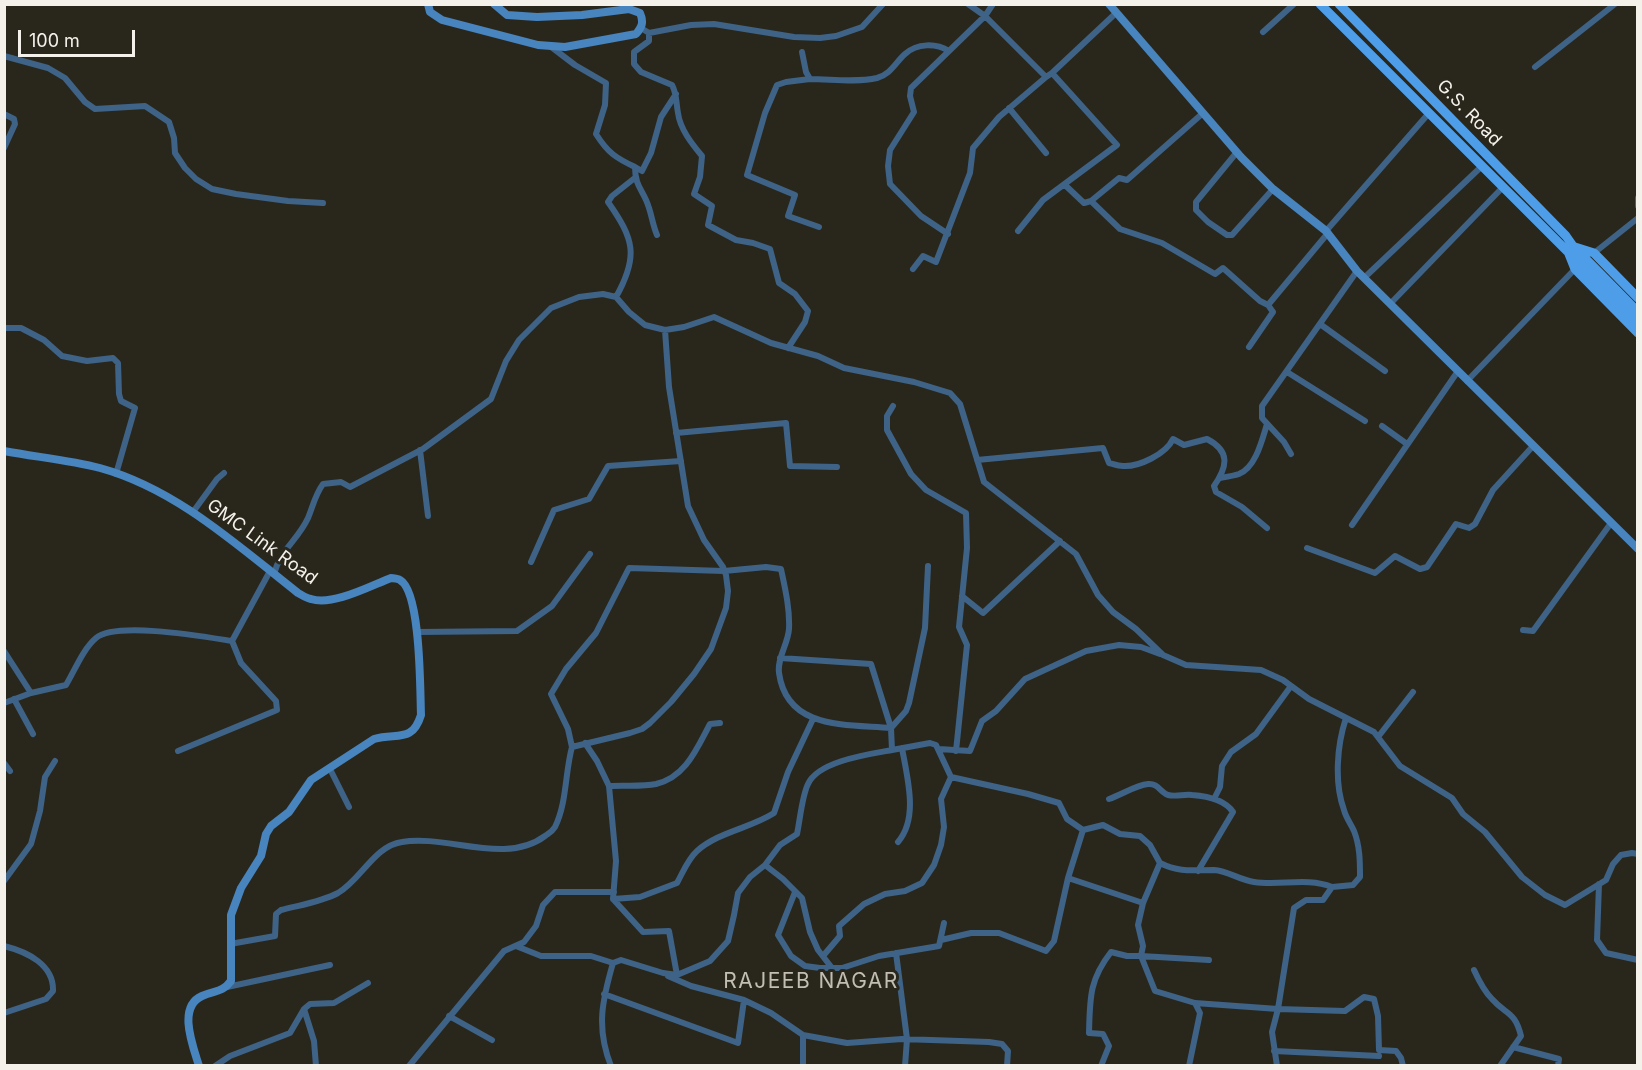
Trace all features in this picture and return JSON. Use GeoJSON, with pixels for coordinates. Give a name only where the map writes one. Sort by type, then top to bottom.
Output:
{"type":"FeatureCollection","features":[{"type":"Feature","properties":{"kind":"main road","name":"G.S. Road"},"geometry":{"type":"LineString","coordinates":[[1320,4],[1559,244],[1570,248]]}},
{"type":"Feature","properties":{"kind":"main road","name":"G.S. Road"},"geometry":{"type":"LineString","coordinates":[[1339,4],[1566,236],[1570,248]]}},
{"type":"Feature","properties":{"kind":"main road"},"geometry":{"type":"LineString","coordinates":[[1570,248],[1638,312]]}},
{"type":"Feature","properties":{"kind":"main road"},"geometry":{"type":"LineString","coordinates":[[1570,248],[1638,322]]}},
{"type":"Feature","properties":{"kind":"main road"},"geometry":{"type":"LineString","coordinates":[[1584,262],[1638,298]]}},
{"type":"Feature","properties":{"kind":"main road"},"geometry":{"type":"LineString","coordinates":[[1584,262],[1638,333]]}},
{"type":"Feature","properties":{"kind":"street"},"geometry":{"type":"LineString","coordinates":[[428,4],[430,12],[442,20],[538,45],[565,47],[645,31],[714,24],[794,37],[836,36],[862,27],[883,4]]}},
{"type":"Feature","properties":{"kind":"street"},"geometry":{"type":"LineString","coordinates":[[494,4],[507,15],[537,17],[582,15],[628,9],[640,13],[649,41],[634,52],[634,64],[641,72],[672,85],[676,93],[678,116],[688,138],[702,156],[700,177],[694,194],[712,206],[708,225],[736,240],[770,249],[779,284],[795,294],[808,311],[805,322],[788,348]]}},
{"type":"Feature","properties":{"kind":"street"},"geometry":{"type":"LineString","coordinates":[[968,4],[985,16],[1049,75],[1117,145],[1043,200],[1018,231]]}},
{"type":"Feature","properties":{"kind":"street"},"geometry":{"type":"LineString","coordinates":[[948,234],[921,216],[890,184],[888,166],[890,150],[914,112],[910,96],[911,87],[985,16],[993,4]]}},
{"type":"Feature","properties":{"kind":"street"},"geometry":{"type":"LineString","coordinates":[[1109,4],[1236,152],[1273,189],[1327,232],[1357,272],[1638,549]]}},
{"type":"Feature","properties":{"kind":"street"},"geometry":{"type":"LineString","coordinates":[[1263,32],[1294,4]]}},
{"type":"Feature","properties":{"kind":"street"},"geometry":{"type":"LineString","coordinates":[[1535,67],[1615,4]]}},
{"type":"Feature","properties":{"kind":"street"},"geometry":{"type":"LineString","coordinates":[[913,269],[923,256],[936,262],[970,173],[973,148],[999,117],[1049,75],[1116,13]]}},
{"type":"Feature","properties":{"kind":"street"},"geometry":{"type":"LineString","coordinates":[[819,227],[788,216],[795,195],[747,175],[765,113],[777,85],[810,79],[873,79],[892,70],[906,53],[923,46],[939,45],[949,51]]}},
{"type":"Feature","properties":{"kind":"street"},"geometry":{"type":"LineString","coordinates":[[549,46],[606,83],[605,105],[596,134],[606,150],[620,161],[642,171],[651,153],[661,117],[676,93]]}},
{"type":"Feature","properties":{"kind":"street"},"geometry":{"type":"LineString","coordinates":[[802,52],[806,72],[810,79]]}},
{"type":"Feature","properties":{"kind":"street"},"geometry":{"type":"LineString","coordinates":[[4,56],[48,68],[65,78],[85,102],[95,109],[145,106],[169,123],[174,138],[175,153],[185,168],[212,189],[288,201],[323,203]]}},
{"type":"Feature","properties":{"kind":"street"},"geometry":{"type":"LineString","coordinates":[[1009,108],[1046,153]]}},
{"type":"Feature","properties":{"kind":"street"},"geometry":{"type":"LineString","coordinates":[[1268,305],[1429,112]]}},
{"type":"Feature","properties":{"kind":"street"},"geometry":{"type":"LineString","coordinates":[[1065,185],[1084,203],[1091,201],[1119,178],[1127,180],[1203,113]]}},
{"type":"Feature","properties":{"kind":"street"},"geometry":{"type":"LineString","coordinates":[[4,114],[14,119],[15,124],[4,148]]}},
{"type":"Feature","properties":{"kind":"street"},"geometry":{"type":"LineString","coordinates":[[1236,152],[1196,202],[1196,210],[1227,236],[1232,235],[1273,189]]}},
{"type":"Feature","properties":{"kind":"street"},"geometry":{"type":"LineString","coordinates":[[1364,278],[1482,166]]}},
{"type":"Feature","properties":{"kind":"street"},"geometry":{"type":"LineString","coordinates":[[635,167],[637,185],[650,208],[651,221],[657,236]]}},
{"type":"Feature","properties":{"kind":"street"},"geometry":{"type":"LineString","coordinates":[[616,297],[630,265],[632,249],[626,229],[608,202],[612,196],[636,177]]}},
{"type":"Feature","properties":{"kind":"street"},"geometry":{"type":"LineString","coordinates":[[1390,304],[1503,187]]}},
{"type":"Feature","properties":{"kind":"street"},"geometry":{"type":"LineString","coordinates":[[1638,198],[1638,206]]}},
{"type":"Feature","properties":{"kind":"street"},"geometry":{"type":"LineString","coordinates":[[1091,201],[1120,229],[1135,236],[1162,243],[1215,274],[1223,268],[1260,301],[1268,305],[1273,312],[1249,347]]}},
{"type":"Feature","properties":{"kind":"street"},"geometry":{"type":"LineString","coordinates":[[1467,381],[1584,262],[1638,218]]}},
{"type":"Feature","properties":{"kind":"street"},"geometry":{"type":"LineString","coordinates":[[1291,454],[1284,442],[1262,418],[1262,406],[1357,272]]}},
{"type":"Feature","properties":{"kind":"street"},"geometry":{"type":"LineString","coordinates":[[232,642],[277,561],[299,534],[308,518],[316,494],[323,484],[341,482],[350,487],[420,450],[491,399],[506,362],[519,340],[551,308],[579,297],[603,294],[616,297],[628,312],[645,325],[665,330],[684,327],[714,317],[788,348],[818,356],[844,368],[914,382],[950,393],[960,404],[984,482],[1076,554],[1105,604],[1163,655]]}},
{"type":"Feature","properties":{"kind":"street"},"geometry":{"type":"LineString","coordinates":[[1320,324],[1385,371]]}},
{"type":"Feature","properties":{"kind":"street"},"geometry":{"type":"LineString","coordinates":[[4,328],[21,328],[44,340],[62,356],[87,361],[113,358],[118,363],[121,401],[135,408],[116,474]]}},
{"type":"Feature","properties":{"kind":"street"},"geometry":{"type":"LineString","coordinates":[[572,747],[642,729],[671,702],[694,674],[711,649],[726,608],[728,591],[724,571],[693,520],[688,506],[669,387],[665,330]]}},
{"type":"Feature","properties":{"kind":"street"},"geometry":{"type":"LineString","coordinates":[[1352,525],[1458,371]]}},
{"type":"Feature","properties":{"kind":"street"},"geometry":{"type":"LineString","coordinates":[[1287,372],[1365,421]]}},
{"type":"Feature","properties":{"kind":"street"},"geometry":{"type":"LineString","coordinates":[[893,406],[887,416],[887,430],[911,474],[926,490],[966,513],[967,549],[959,627],[967,645],[956,751]]}},
{"type":"Feature","properties":{"kind":"street"},"geometry":{"type":"LineString","coordinates":[[676,434],[786,423],[790,466],[837,467]]}},
{"type":"Feature","properties":{"kind":"street"},"geometry":{"type":"LineString","coordinates":[[1220,478],[1241,473],[1246,468],[1259,450],[1268,424]]}},
{"type":"Feature","properties":{"kind":"street"},"geometry":{"type":"LineString","coordinates":[[1382,426],[1407,444]]}},
{"type":"Feature","properties":{"kind":"street"},"geometry":{"type":"LineString","coordinates":[[977,459],[1102,448],[1108,463],[1123,466],[1147,461],[1170,445],[1173,439],[1184,445],[1207,439],[1217,444],[1224,453],[1225,462],[1220,478],[1214,486],[1216,492],[1242,507],[1267,528]]}},
{"type":"Feature","properties":{"kind":"street"},"geometry":{"type":"LineString","coordinates":[[1307,548],[1375,573],[1395,556],[1420,569],[1427,567],[1456,524],[1470,528],[1475,524],[1493,490],[1533,446]]}},
{"type":"Feature","properties":{"kind":"street"},"geometry":{"type":"LineString","coordinates":[[420,450],[428,516]]}},
{"type":"Feature","properties":{"kind":"street","name":"GMC Link Road"},"geometry":{"type":"LineString","coordinates":[[4,451],[100,468],[138,482],[193,512],[298,593],[311,599],[322,601],[339,598],[392,578],[400,579],[406,586],[418,632],[421,715],[417,726],[411,733],[399,737],[383,736],[374,739],[312,780],[289,812],[271,826],[266,834],[261,856],[235,899],[231,915],[231,981],[227,987]]}},
{"type":"Feature","properties":{"kind":"street"},"geometry":{"type":"LineString","coordinates":[[531,562],[554,510],[589,499],[608,466],[681,461]]}},
{"type":"Feature","properties":{"kind":"street"},"geometry":{"type":"LineString","coordinates":[[193,512],[224,473]]}},
{"type":"Feature","properties":{"kind":"street"},"geometry":{"type":"LineString","coordinates":[[1523,630],[1533,631],[1611,523]]}},
{"type":"Feature","properties":{"kind":"street"},"geometry":{"type":"LineString","coordinates":[[962,596],[983,613],[1060,541]]}},
{"type":"Feature","properties":{"kind":"street"},"geometry":{"type":"LineString","coordinates":[[418,632],[517,631],[552,606],[590,554]]}},
{"type":"Feature","properties":{"kind":"street"},"geometry":{"type":"LineString","coordinates":[[891,728],[906,711],[909,703],[924,628],[928,566]]}},
{"type":"Feature","properties":{"kind":"street"},"geometry":{"type":"LineString","coordinates":[[230,944],[275,936],[276,914],[281,910],[322,900],[339,892],[351,883],[374,858],[400,842],[448,843],[494,849],[538,842],[553,830],[559,817],[572,747],[568,729],[551,694],[566,669],[597,633],[628,568],[724,571],[766,567],[781,569],[788,602],[789,630],[778,672],[785,698],[795,710],[813,719],[837,724],[891,728]]}},
{"type":"Feature","properties":{"kind":"street"},"geometry":{"type":"LineString","coordinates":[[4,703],[31,693],[66,685],[88,646],[107,632],[172,632],[232,642]]}},
{"type":"Feature","properties":{"kind":"street"},"geometry":{"type":"LineString","coordinates":[[178,751],[277,710],[276,701],[241,663],[232,642]]}},
{"type":"Feature","properties":{"kind":"street"},"geometry":{"type":"LineString","coordinates":[[939,749],[970,751],[982,721],[996,711],[1025,680],[1049,667],[1086,651],[1119,645],[1142,647],[1186,665],[1261,670],[1291,686],[1309,699],[1374,732],[1400,766],[1452,798],[1463,814],[1485,832],[1521,877],[1545,895],[1565,905],[1606,880],[1613,864],[1621,855],[1638,854]]}},
{"type":"Feature","properties":{"kind":"street"},"geometry":{"type":"LineString","coordinates":[[4,651],[31,693]]}},
{"type":"Feature","properties":{"kind":"street"},"geometry":{"type":"LineString","coordinates":[[780,658],[870,664],[891,728],[892,750]]}},
{"type":"Feature","properties":{"kind":"street"},"geometry":{"type":"LineString","coordinates":[[1214,799],[1220,787],[1222,766],[1231,752],[1256,734],[1291,686]]}},
{"type":"Feature","properties":{"kind":"street"},"geometry":{"type":"LineString","coordinates":[[1378,737],[1413,692]]}},
{"type":"Feature","properties":{"kind":"street"},"geometry":{"type":"LineString","coordinates":[[14,699],[33,734]]}},
{"type":"Feature","properties":{"kind":"street"},"geometry":{"type":"LineString","coordinates":[[951,777],[1059,803],[1067,819],[1083,830],[1104,825],[1120,834],[1140,836],[1150,845],[1160,863],[1172,869],[1216,870],[1256,882],[1301,881],[1332,887],[1353,885],[1360,877],[1360,858],[1355,834],[1343,809],[1339,782],[1341,732],[1346,718]]}},
{"type":"Feature","properties":{"kind":"street"},"geometry":{"type":"LineString","coordinates":[[409,1065],[504,951],[524,942],[536,926],[543,905],[555,892],[640,897],[677,883],[689,860],[709,843],[774,813],[788,772],[813,719]]}},
{"type":"Feature","properties":{"kind":"street"},"geometry":{"type":"LineString","coordinates":[[609,786],[655,784],[673,777],[685,767],[710,724],[720,723]]}},
{"type":"Feature","properties":{"kind":"street"},"geometry":{"type":"LineString","coordinates":[[585,743],[597,760],[609,786],[616,861],[614,896],[643,932],[669,931],[677,975]]}},
{"type":"Feature","properties":{"kind":"street"},"geometry":{"type":"LineString","coordinates":[[663,973],[677,975],[710,961],[728,941],[738,893],[750,877],[765,865],[780,845],[797,834],[808,782],[822,769],[836,763],[892,750],[930,743],[936,745],[951,777],[941,799],[944,827],[934,865],[922,884],[905,891],[885,894],[864,904],[839,926],[840,936],[823,956]]}},
{"type":"Feature","properties":{"kind":"street"},"geometry":{"type":"LineString","coordinates":[[897,842],[903,835],[909,820],[902,748]]}},
{"type":"Feature","properties":{"kind":"street"},"geometry":{"type":"LineString","coordinates":[[4,881],[31,844],[40,811],[45,777],[55,761]]}},
{"type":"Feature","properties":{"kind":"street"},"geometry":{"type":"LineString","coordinates":[[4,763],[10,771]]}},
{"type":"Feature","properties":{"kind":"street"},"geometry":{"type":"LineString","coordinates":[[330,769],[349,807]]}},
{"type":"Feature","properties":{"kind":"street"},"geometry":{"type":"LineString","coordinates":[[1109,799],[1149,784],[1157,786],[1163,793],[1170,795],[1192,795],[1214,799],[1229,806],[1233,812],[1198,871]]}},
{"type":"Feature","properties":{"kind":"street"},"geometry":{"type":"LineString","coordinates":[[941,940],[971,933],[999,933],[1046,951],[1054,941],[1068,878],[1083,830]]}},
{"type":"Feature","properties":{"kind":"street"},"geometry":{"type":"LineString","coordinates":[[1160,863],[1143,903],[1138,925],[1143,946],[1141,956],[1155,991],[1195,1003],[1278,1010],[1345,1011],[1364,997],[1374,999],[1378,1016],[1379,1065]]}},
{"type":"Feature","properties":{"kind":"street"},"geometry":{"type":"LineString","coordinates":[[765,865],[802,898],[810,932],[818,950],[832,968]]}},
{"type":"Feature","properties":{"kind":"street"},"geometry":{"type":"LineString","coordinates":[[1068,878],[1143,903]]}},
{"type":"Feature","properties":{"kind":"street"},"geometry":{"type":"LineString","coordinates":[[1599,884],[1597,940],[1606,953],[1638,960]]}},
{"type":"Feature","properties":{"kind":"street"},"geometry":{"type":"LineString","coordinates":[[1277,1065],[1272,1032],[1278,1010],[1294,908],[1306,900],[1323,900],[1332,887]]}},
{"type":"Feature","properties":{"kind":"street"},"geometry":{"type":"LineString","coordinates":[[795,892],[778,935],[792,956],[805,966],[842,968],[896,953],[939,946],[944,923]]}},
{"type":"Feature","properties":{"kind":"street"},"geometry":{"type":"LineString","coordinates":[[4,946],[35,958],[48,969],[53,980],[53,991],[46,999],[4,1013]]}},
{"type":"Feature","properties":{"kind":"street"},"geometry":{"type":"LineString","coordinates":[[516,946],[541,956],[591,956],[613,963],[621,960],[663,973],[691,986],[744,999],[771,1013],[803,1035],[847,1042],[907,1039],[1002,1044],[1008,1051],[1007,1065]]}},
{"type":"Feature","properties":{"kind":"street"},"geometry":{"type":"LineString","coordinates":[[1101,1065],[1109,1046],[1102,1034],[1089,1033],[1090,994],[1102,964],[1111,952],[1127,956],[1209,960]]}},
{"type":"Feature","properties":{"kind":"street"},"geometry":{"type":"LineString","coordinates":[[896,953],[907,1039],[905,1065]]}},
{"type":"Feature","properties":{"kind":"street"},"geometry":{"type":"LineString","coordinates":[[611,1065],[603,1046],[601,1022],[604,994],[613,963]]}},
{"type":"Feature","properties":{"kind":"street"},"geometry":{"type":"LineString","coordinates":[[199,1065],[188,1020],[195,1000],[227,987],[330,965]]}},
{"type":"Feature","properties":{"kind":"street"},"geometry":{"type":"LineString","coordinates":[[1474,970],[1481,986],[1493,1001],[1511,1014],[1518,1025],[1521,1036],[1500,1065]]}},
{"type":"Feature","properties":{"kind":"street"},"geometry":{"type":"LineString","coordinates":[[215,1065],[230,1056],[290,1033],[304,1009],[310,1004],[334,1003],[368,983]]}},
{"type":"Feature","properties":{"kind":"street"},"geometry":{"type":"LineString","coordinates":[[604,994],[738,1043],[744,999]]}},
{"type":"Feature","properties":{"kind":"street"},"geometry":{"type":"LineString","coordinates":[[1189,1065],[1200,1013],[1195,1003]]}},
{"type":"Feature","properties":{"kind":"street"},"geometry":{"type":"LineString","coordinates":[[304,1009],[314,1041],[316,1065]]}},
{"type":"Feature","properties":{"kind":"street"},"geometry":{"type":"LineString","coordinates":[[449,1016],[492,1040]]}},
{"type":"Feature","properties":{"kind":"street"},"geometry":{"type":"LineString","coordinates":[[802,1065],[803,1035]]}},
{"type":"Feature","properties":{"kind":"street"},"geometry":{"type":"LineString","coordinates":[[1514,1047],[1559,1059],[1558,1065]]}},
{"type":"Feature","properties":{"kind":"street"},"geometry":{"type":"LineString","coordinates":[[1274,1051],[1379,1053],[1396,1051],[1403,1065]]}},
{"type":"Feature","properties":{"kind":"district","name":"RAJEEB NAGAR"},"geometry":{"type":"Point","coordinates":[811,982]}}]}
